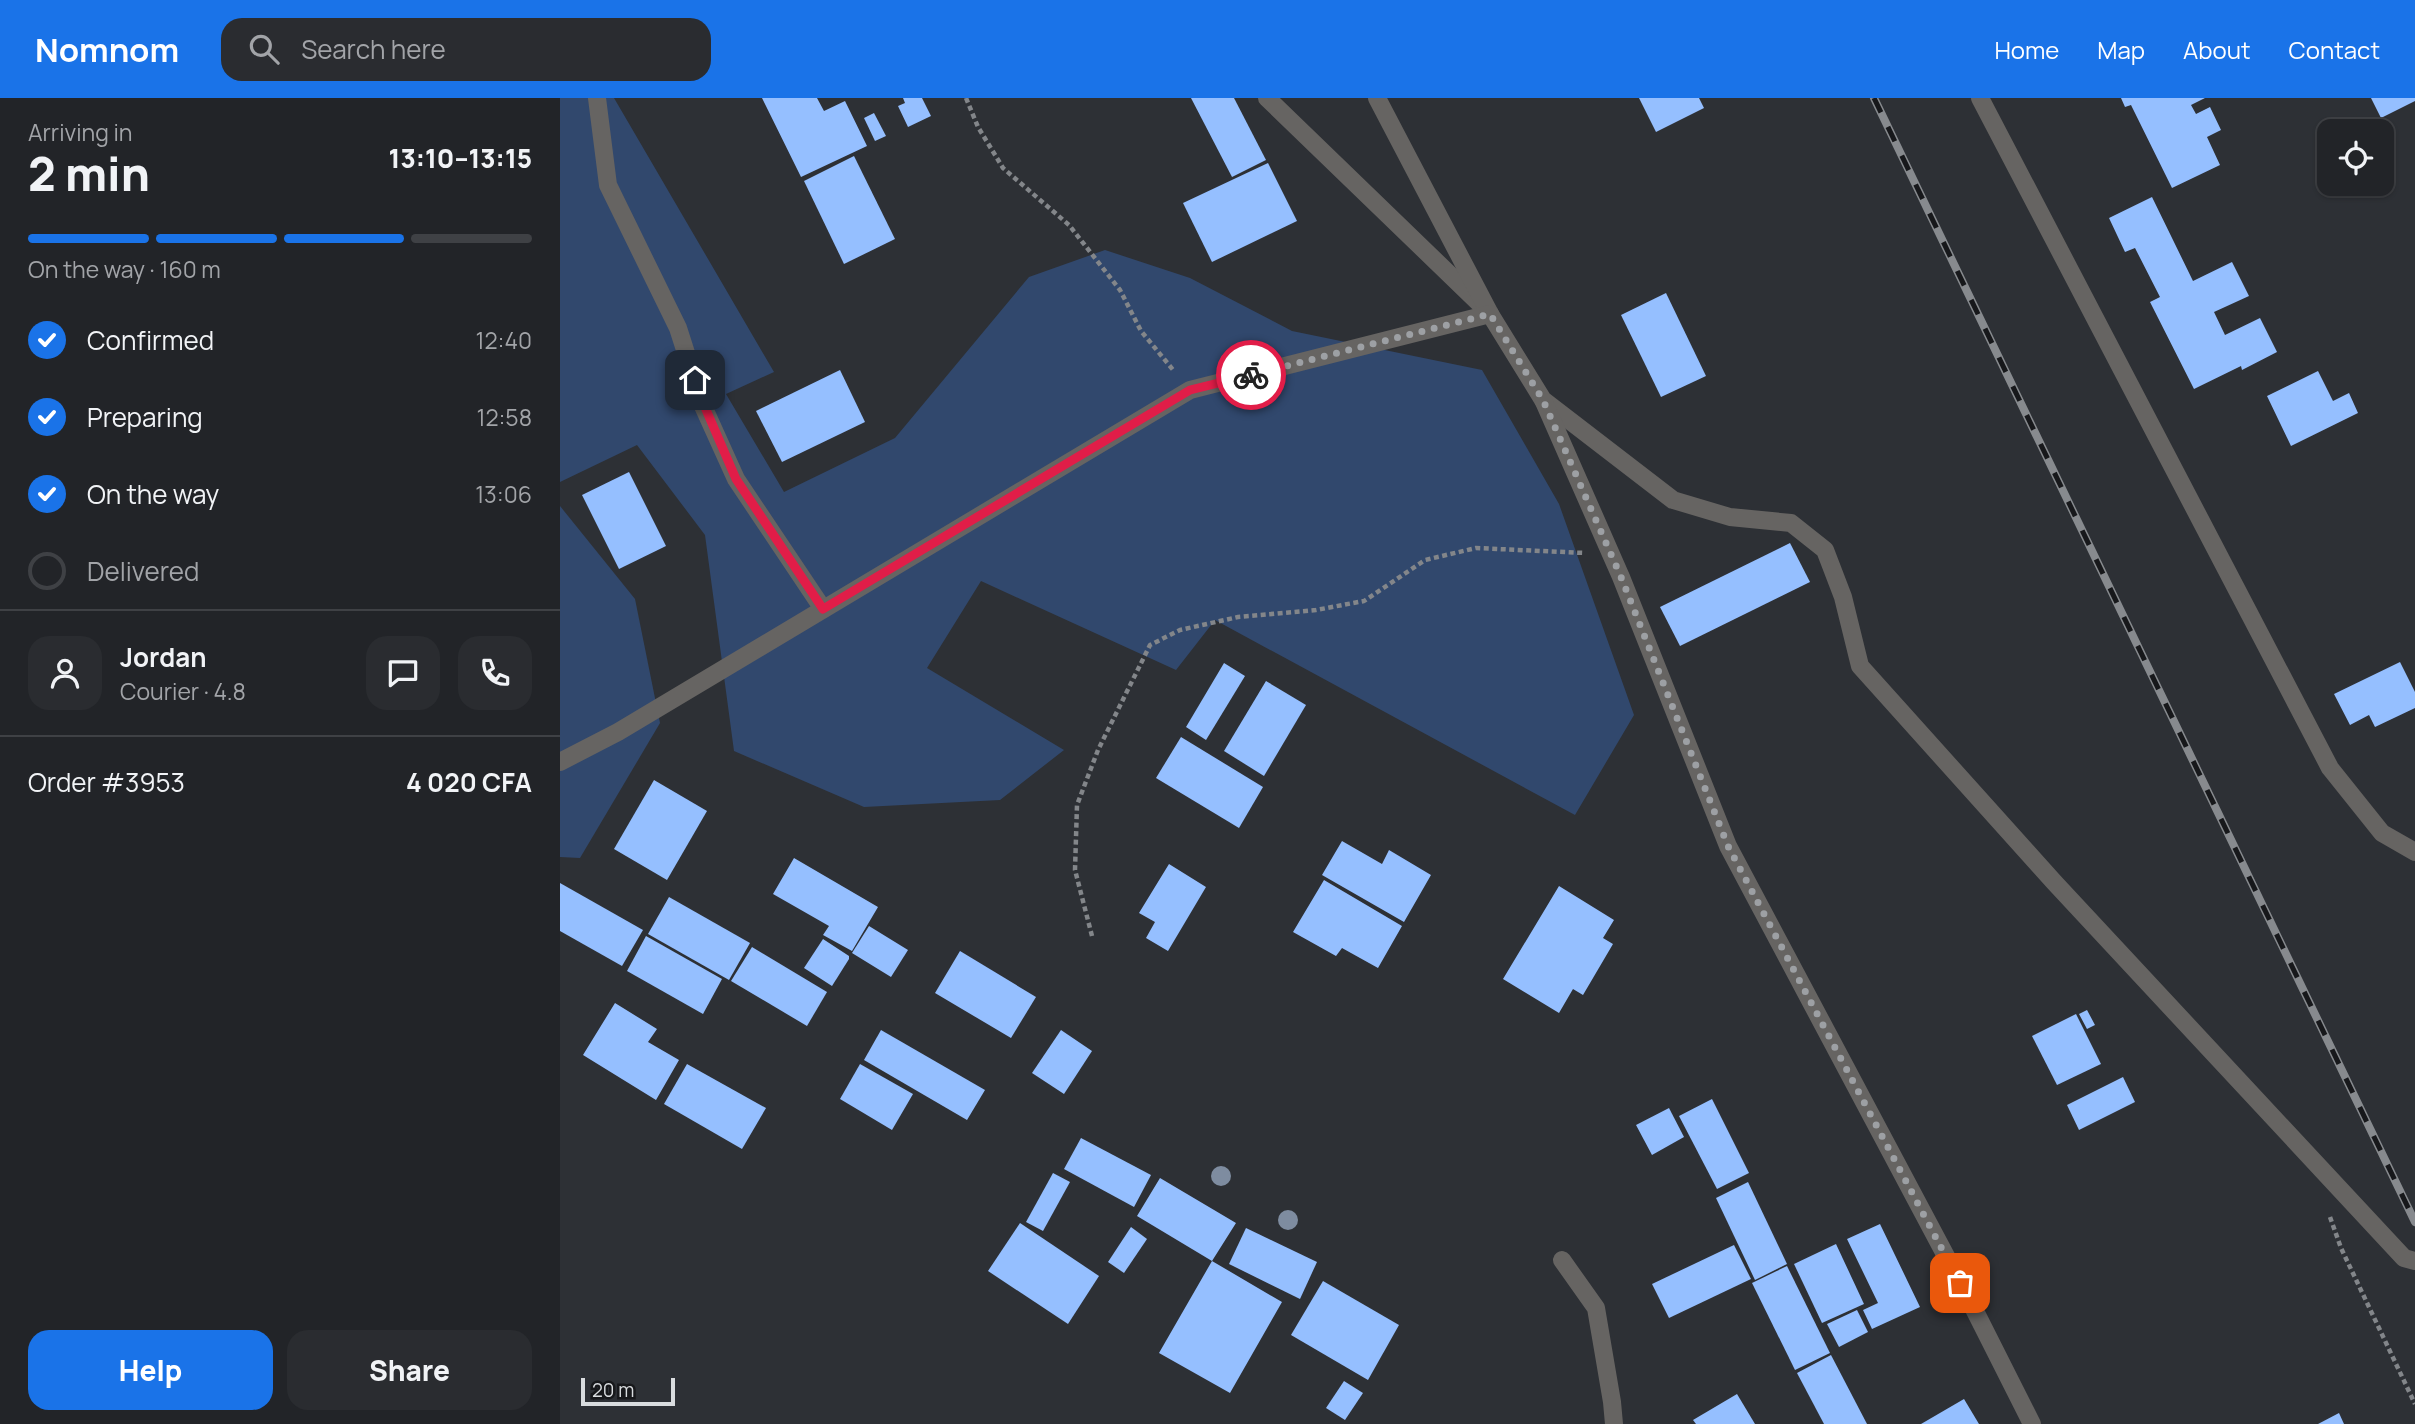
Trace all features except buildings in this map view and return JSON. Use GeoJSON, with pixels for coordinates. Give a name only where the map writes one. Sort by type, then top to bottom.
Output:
{"type":"FeatureCollection","features":[{"type":"Feature","properties":{"kind":"street"},"geometry":{"type":"LineString","coordinates":[[597,98],[608,185],[678,328],[704,405],[736,479],[823,609]]}},
{"type":"Feature","properties":{"kind":"street"},"geometry":{"type":"LineString","coordinates":[[1267,98],[1490,314]]}},
{"type":"Feature","properties":{"kind":"street"},"geometry":{"type":"LineString","coordinates":[[1377,98],[1490,314],[1543,400],[1611,555],[1728,846],[1973,1307],[2032,1424]]}},
{"type":"Feature","properties":{"kind":"street"},"geometry":{"type":"LineString","coordinates":[[1980,98],[2330,768],[2382,833],[2415,852]]}},
{"type":"Feature","properties":{"kind":"street"},"geometry":{"type":"LineString","coordinates":[[560,762],[618,732],[1190,390],[1490,314]]}},
{"type":"Feature","properties":{"kind":"street"},"geometry":{"type":"LineString","coordinates":[[1543,400],[1674,500],[1730,517],[1791,523],[1825,550],[1843,597],[1860,666],[2054,882],[2403,1258],[2415,1261]]}},
{"type":"Feature","properties":{"kind":"street"},"geometry":{"type":"LineString","coordinates":[[1562,1260],[1597,1308],[1614,1424]]}},
{"type":"Feature","properties":{"kind":"path"},"geometry":{"type":"LineString","coordinates":[[965,98],[978,127],[1003,169],[1069,225],[1120,290],[1141,331],[1190,390]]}},
{"type":"Feature","properties":{"kind":"path"},"geometry":{"type":"LineString","coordinates":[[1091,936],[1074,870],[1077,805],[1098,750],[1150,645],[1180,629],[1238,617],[1316,610],[1364,601],[1425,560],[1476,548],[1611,555]]}},
{"type":"Feature","properties":{"kind":"path"},"geometry":{"type":"LineString","coordinates":[[2328,1208],[2341,1248],[2415,1404]]}},
{"type":"Feature","properties":{"kind":"shaded area"},"geometry":{"type":"Polygon","coordinates":[[[560,98],[614,98],[774,372],[726,394],[784,492],[895,438],[1029,277],[1105,250],[1190,278],[1292,331],[1482,370],[1559,504],[1634,715],[1575,815],[1215,620],[1176,670],[981,581],[927,668],[1064,750],[1000,800],[864,807],[734,751],[705,535],[637,445],[560,482],[560,98]]]}},
{"type":"Feature","properties":{"kind":"shaded area"},"geometry":{"type":"Polygon","coordinates":[[[560,506],[635,599],[660,723],[580,858],[560,857],[560,506]]]}},
{"type":"Feature","properties":{"kind":"railway"},"geometry":{"type":"LineString","coordinates":[[1874,98],[2415,1222]]}},
{"type":"Feature","properties":{"kind":"way so far"},"geometry":{"type":"LineString","coordinates":[[1251,375],[1490,314],[1543,400],[1621,577],[1728,846],[1960,1283]]}},
{"type":"Feature","properties":{"kind":"route"},"geometry":{"type":"LineString","coordinates":[[695,380],[736,479],[823,609],[1190,390],[1251,375]]}}]}
